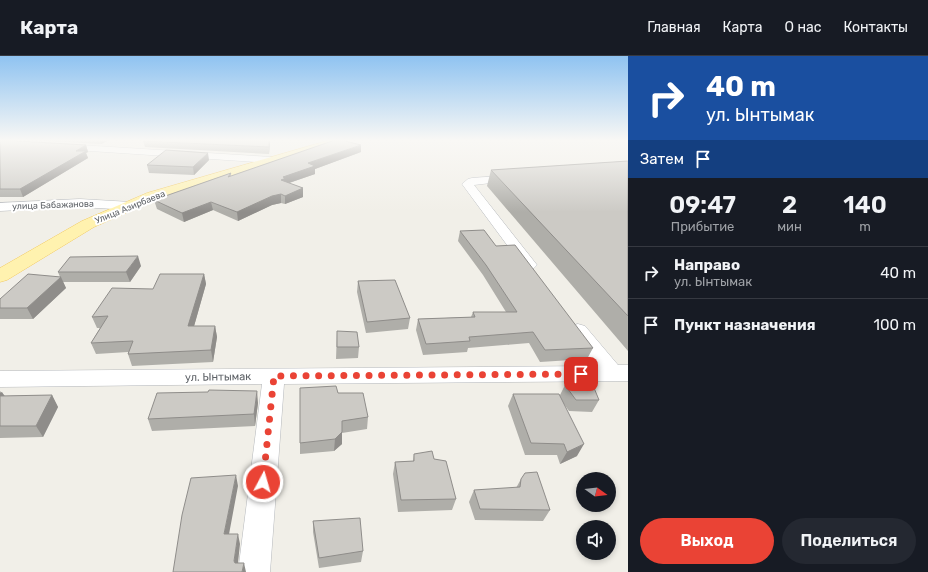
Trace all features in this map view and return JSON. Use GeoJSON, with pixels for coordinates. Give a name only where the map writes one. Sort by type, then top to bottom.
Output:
{"type":"FeatureCollection","features":[{"type":"Feature","properties":{"kind":"main road","name":"Улица Азирбаева"},"geometry":{"type":"LineString","coordinates":[[0,276],[88,224],[152,196],[258,164]]}},
{"type":"Feature","properties":{"kind":"street"},"geometry":{"type":"LineString","coordinates":[[525,177],[472,181],[468,184],[540,279]]}},
{"type":"Feature","properties":{"kind":"street","name":"улица Бабажанова"},"geometry":{"type":"LineString","coordinates":[[0,207],[80,203],[131,206]]}},
{"type":"Feature","properties":{"kind":"street"},"geometry":{"type":"LineString","coordinates":[[568,317],[620,373]]}},
{"type":"Feature","properties":{"kind":"street","name":"ул. Ынтымак"},"geometry":{"type":"LineString","coordinates":[[0,379],[620,373]]}},
{"type":"Feature","properties":{"kind":"street"},"geometry":{"type":"LineString","coordinates":[[254,572],[274,376]]}},
{"type":"Feature","properties":{"kind":"building"},"geometry":{"type":"Polygon","coordinates":[[[0,164],[63,164],[20,189],[0,189],[0,164]]]}},
{"type":"Feature","properties":{"kind":"building"},"geometry":{"type":"Polygon","coordinates":[[[148,164],[196,164],[193,167],[147,165],[148,164]]]}},
{"type":"Feature","properties":{"kind":"building"},"geometry":{"type":"Polygon","coordinates":[[[265,164],[311,164],[315,166],[283,177],[286,178],[281,180],[303,188],[285,196],[281,194],[272,196],[237,212],[211,202],[182,213],[154,200],[231,173],[228,177],[265,164]]]}},
{"type":"Feature","properties":{"kind":"building"},"geometry":{"type":"Polygon","coordinates":[[[581,164],[628,164],[628,316],[491,170],[581,164]]]}},
{"type":"Feature","properties":{"kind":"building"},"geometry":{"type":"Polygon","coordinates":[[[484,230],[496,246],[515,245],[593,348],[545,350],[533,332],[469,337],[470,341],[426,344],[418,319],[475,317],[473,312],[517,312],[486,265],[460,231],[484,230]]]}},
{"type":"Feature","properties":{"kind":"building"},"geometry":{"type":"Polygon","coordinates":[[[138,256],[126,272],[58,272],[70,257],[138,256]]]}},
{"type":"Feature","properties":{"kind":"building"},"geometry":{"type":"Polygon","coordinates":[[[28,274],[61,277],[27,308],[0,308],[0,299],[28,274]]]}},
{"type":"Feature","properties":{"kind":"building"},"geometry":{"type":"Polygon","coordinates":[[[160,274],[204,274],[188,326],[215,326],[211,350],[128,354],[133,341],[91,343],[108,316],[92,317],[112,288],[153,289],[160,274]]]}},
{"type":"Feature","properties":{"kind":"building"},"geometry":{"type":"Polygon","coordinates":[[[395,280],[410,318],[367,322],[358,281],[395,280]]]}},
{"type":"Feature","properties":{"kind":"building"},"geometry":{"type":"Polygon","coordinates":[[[337,331],[357,332],[359,347],[337,347],[337,331]]]}},
{"type":"Feature","properties":{"kind":"building"},"geometry":{"type":"Polygon","coordinates":[[[592,383],[599,400],[576,400],[565,385],[592,383]]]}},
{"type":"Feature","properties":{"kind":"building"},"geometry":{"type":"Polygon","coordinates":[[[336,386],[338,393],[363,393],[368,417],[342,421],[342,432],[335,439],[300,443],[300,388],[336,386]]]}},
{"type":"Feature","properties":{"kind":"building"},"geometry":{"type":"Polygon","coordinates":[[[209,390],[257,391],[254,414],[148,419],[157,393],[208,392],[209,390]]]}},
{"type":"Feature","properties":{"kind":"building"},"geometry":{"type":"Polygon","coordinates":[[[513,394],[559,394],[584,444],[567,452],[564,444],[531,443],[513,394]]]}},
{"type":"Feature","properties":{"kind":"building"},"geometry":{"type":"Polygon","coordinates":[[[52,395],[36,426],[0,426],[0,396],[52,395]]]}},
{"type":"Feature","properties":{"kind":"building"},"geometry":{"type":"Polygon","coordinates":[[[432,451],[434,459],[446,461],[456,499],[401,500],[395,462],[414,461],[414,454],[432,451]]]}},
{"type":"Feature","properties":{"kind":"building"},"geometry":{"type":"Polygon","coordinates":[[[537,472],[550,510],[480,509],[474,490],[520,487],[521,479],[525,473],[537,472]]]}},
{"type":"Feature","properties":{"kind":"building"},"geometry":{"type":"Polygon","coordinates":[[[236,475],[224,534],[238,534],[234,561],[235,563],[244,563],[242,572],[173,572],[182,515],[191,478],[236,475]]]}},
{"type":"Feature","properties":{"kind":"building"},"geometry":{"type":"Polygon","coordinates":[[[360,518],[363,551],[319,558],[313,521],[360,518]]]}},
{"type":"Feature","properties":{"kind":"route"},"geometry":{"type":"LineString","coordinates":[[263,482],[274,376],[581,374]]}}]}
